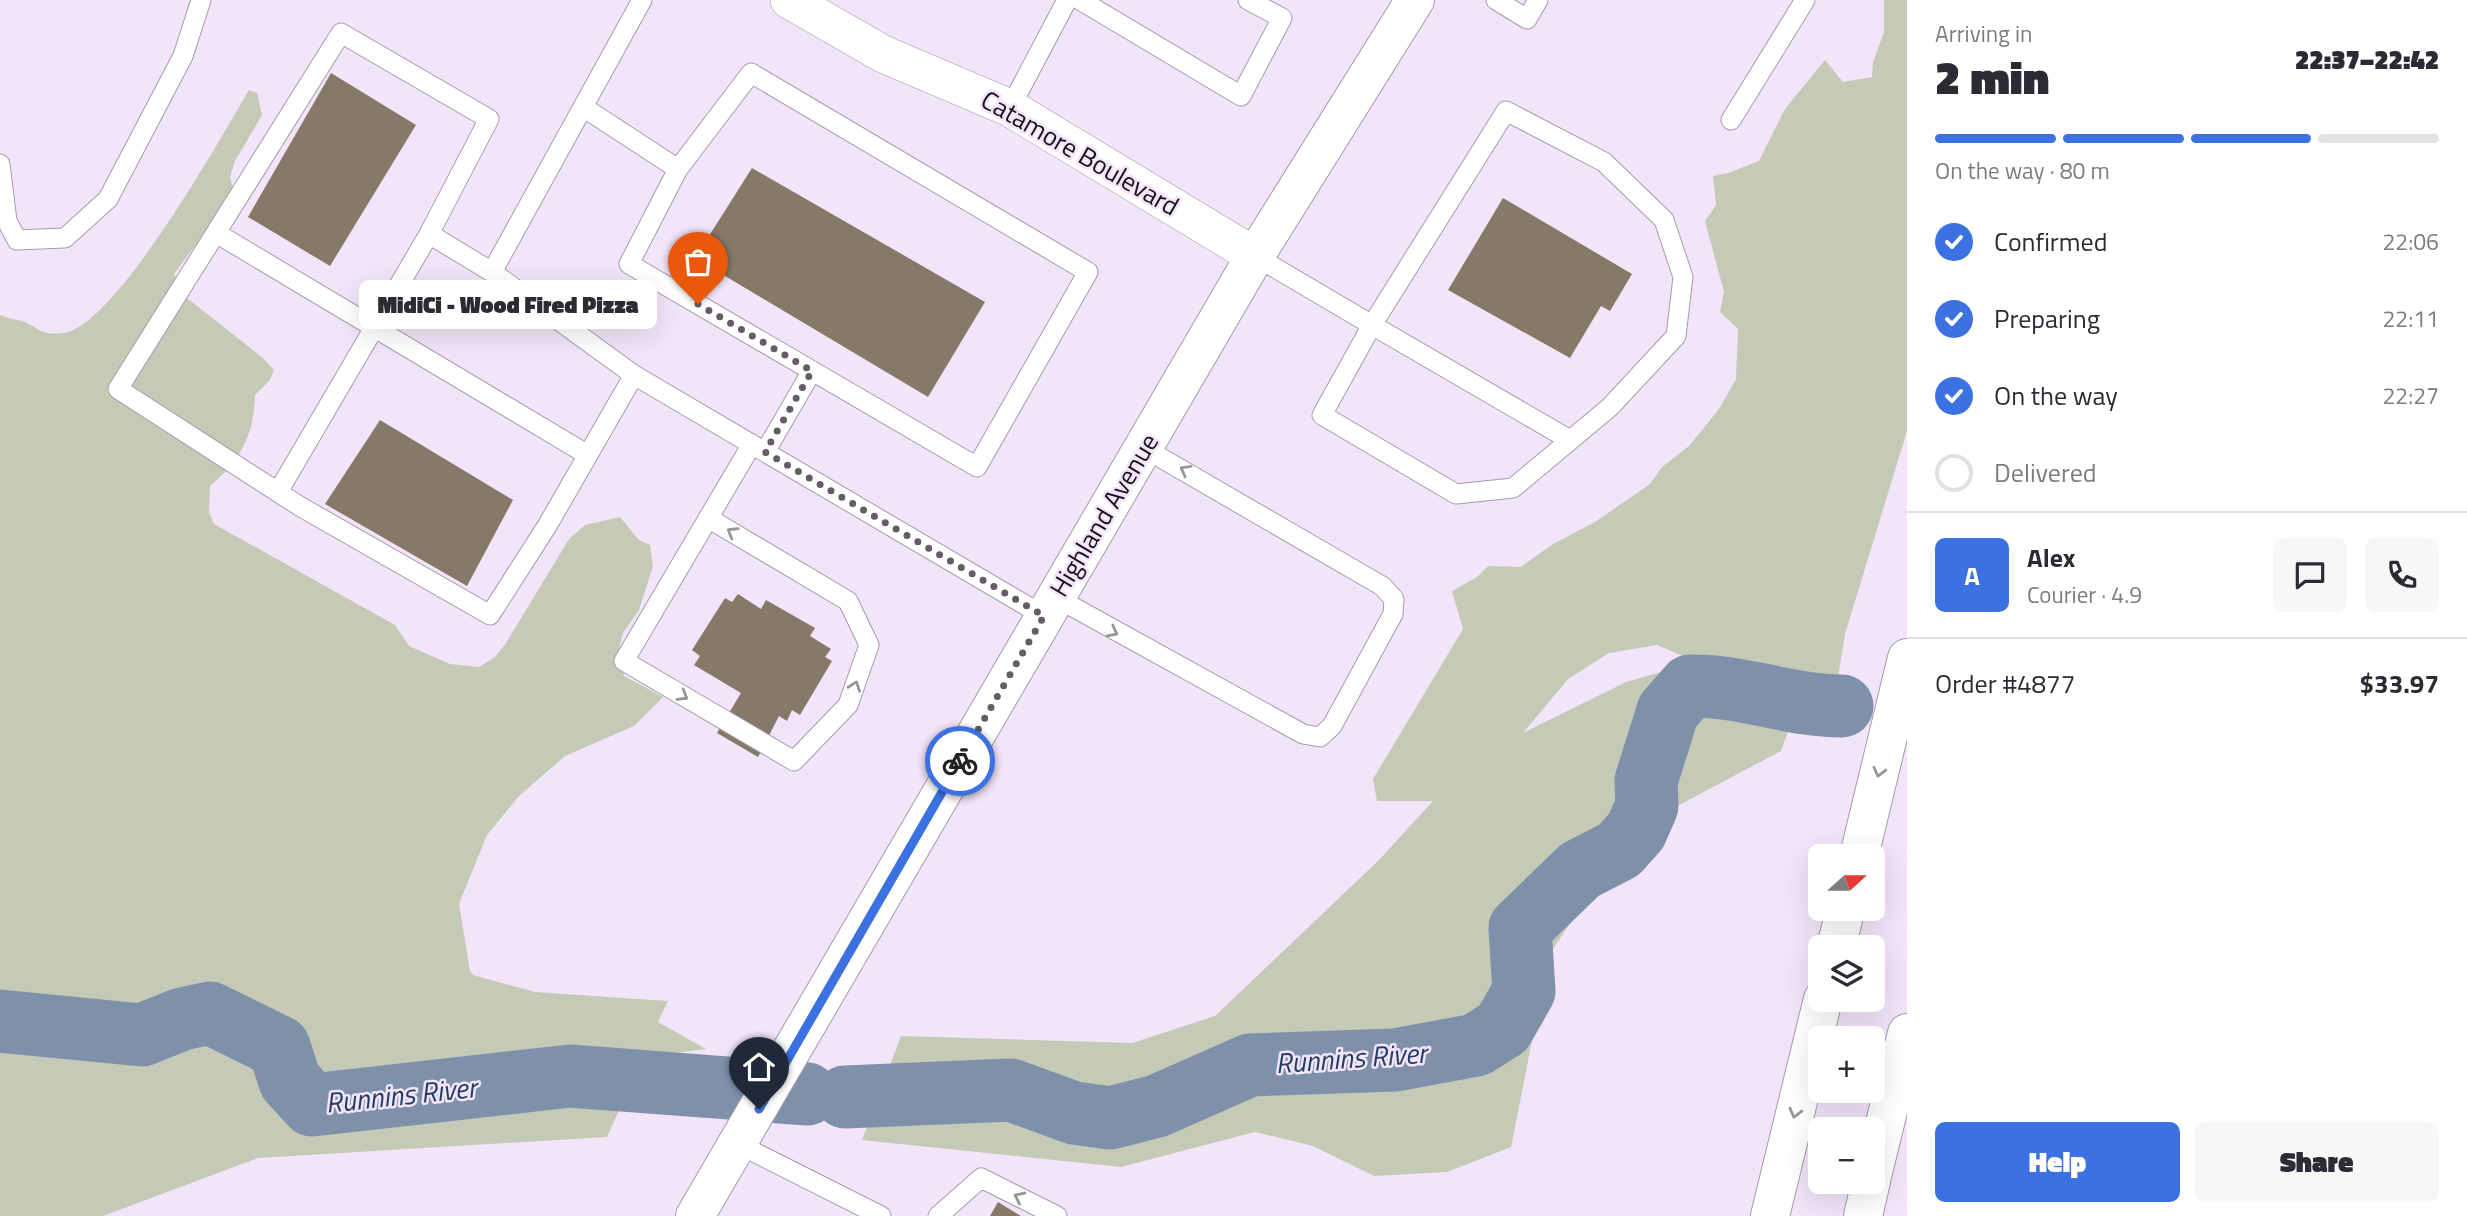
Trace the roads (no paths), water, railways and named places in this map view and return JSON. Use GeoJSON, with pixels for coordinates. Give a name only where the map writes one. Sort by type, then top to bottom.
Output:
{"type":"FeatureCollection","features":[{"type":"Feature","properties":{"kind":"main road","name":"Highland Avenue"},"geometry":{"type":"LineString","coordinates":[[695,1216],[1255,256],[1415,0]]}},
{"type":"Feature","properties":{"kind":"main road"},"geometry":{"type":"LineString","coordinates":[[1862,844],[1907,658]]}},
{"type":"Feature","properties":{"kind":"main road"},"geometry":{"type":"LineString","coordinates":[[1770,1216],[1820,1012]]}},
{"type":"Feature","properties":{"kind":"main road"},"geometry":{"type":"LineString","coordinates":[[1885,1125],[1907,1033]]}},
{"type":"Feature","properties":{"kind":"main road"},"geometry":{"type":"LineString","coordinates":[[1863,1216],[1868,1194]]}},
{"type":"Feature","properties":{"kind":"street","name":"Catamore Boulevard"},"geometry":{"type":"LineString","coordinates":[[789,0],[883,54],[1010,107],[1255,256]]}},
{"type":"Feature","properties":{"kind":"lane"},"geometry":{"type":"LineString","coordinates":[[0,164],[7,221],[17,240],[65,238],[108,199],[183,56],[201,0]]}},
{"type":"Feature","properties":{"kind":"lane"},"geometry":{"type":"LineString","coordinates":[[492,272],[642,0]]}},
{"type":"Feature","properties":{"kind":"lane"},"geometry":{"type":"LineString","coordinates":[[1010,107],[1067,0]]}},
{"type":"Feature","properties":{"kind":"lane"},"geometry":{"type":"LineString","coordinates":[[1080,0],[1241,96],[1282,18],[1248,0]]}},
{"type":"Feature","properties":{"kind":"lane"},"geometry":{"type":"LineString","coordinates":[[1496,0],[1527,19],[1538,0]]}},
{"type":"Feature","properties":{"kind":"lane"},"geometry":{"type":"LineString","coordinates":[[1731,120],[1805,0]]}},
{"type":"Feature","properties":{"kind":"lane"},"geometry":{"type":"LineString","coordinates":[[278,492],[429,234],[489,119],[341,33],[118,390],[278,492],[490,615],[634,375]]}},
{"type":"Feature","properties":{"kind":"lane"},"geometry":{"type":"LineString","coordinates":[[751,72],[1088,272],[977,467],[629,264],[678,169],[751,72]]}},
{"type":"Feature","properties":{"kind":"lane"},"geometry":{"type":"LineString","coordinates":[[583,107],[678,169]]}},
{"type":"Feature","properties":{"kind":"lane"},"geometry":{"type":"LineString","coordinates":[[1506,111],[1604,162],[1664,220],[1683,277],[1676,336],[1610,407],[1513,488],[1456,494],[1322,415],[1372,325],[1506,111]]}},
{"type":"Feature","properties":{"kind":"lane"},"geometry":{"type":"LineString","coordinates":[[216,233],[588,455]]}},
{"type":"Feature","properties":{"kind":"lane"},"geometry":{"type":"LineString","coordinates":[[429,234],[492,272],[634,375],[758,448],[1049,607],[1303,733],[1320,737],[1332,726],[1393,614],[1394,599],[1382,586],[1225,492],[1144,448]]}},
{"type":"Feature","properties":{"kind":"lane"},"geometry":{"type":"LineString","coordinates":[[1255,256],[1570,440]]}},
{"type":"Feature","properties":{"kind":"lane"},"geometry":{"type":"LineString","coordinates":[[708,518],[848,601],[869,645],[848,705],[794,761],[624,661],[708,518],[812,371]]}},
{"type":"Feature","properties":{"kind":"lane"},"geometry":{"type":"LineString","coordinates":[[738,1144],[881,1216]]}},
{"type":"Feature","properties":{"kind":"lane"},"geometry":{"type":"LineString","coordinates":[[937,1216],[981,1178],[1057,1216]]}},
{"type":"Feature","properties":{"kind":"waterway","name":"Runnins River"},"geometry":{"type":"LineString","coordinates":[[845,1097],[1011,1090],[1074,1113],[1110,1118],[1157,1106],[1250,1065],[1395,1060],[1476,1045],[1503,1028],[1524,991],[1520,928],[1580,870],[1619,850],[1636,831],[1647,806],[1646,781],[1668,711],[1690,686],[1842,706]]}},
{"type":"Feature","properties":{"kind":"waterway","name":"Runnins River"},"geometry":{"type":"LineString","coordinates":[[0,1021],[142,1035],[182,1019],[210,1013],[279,1047],[290,1081],[312,1105],[570,1076],[807,1094]]}},
{"type":"Feature","properties":{"kind":"place","name":"MidiCi - Wood Fired Pizza"},"geometry":{"type":"Point","coordinates":[698,304]}}]}
